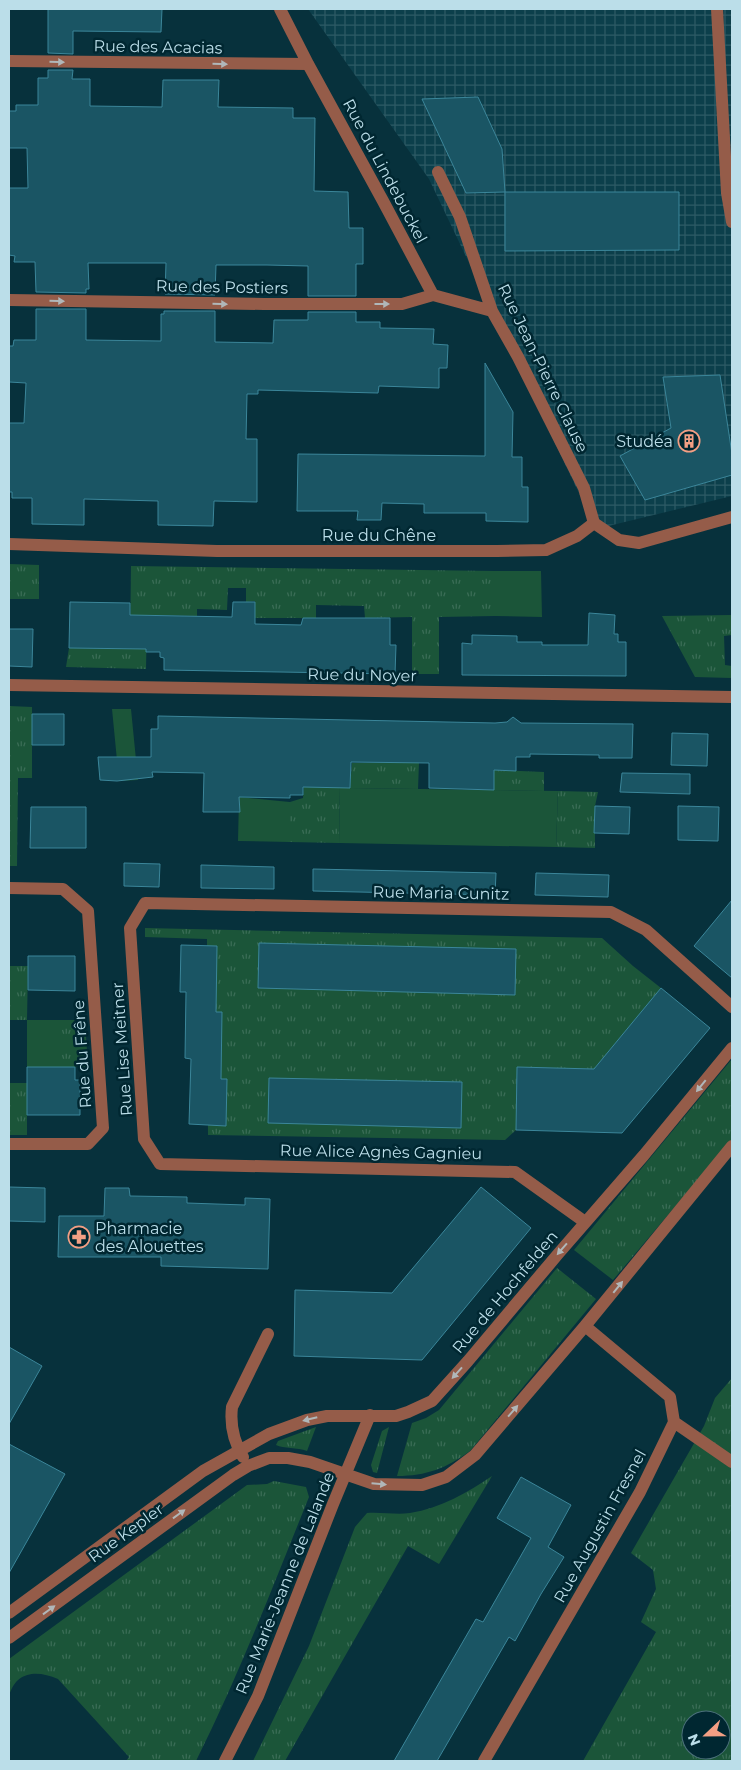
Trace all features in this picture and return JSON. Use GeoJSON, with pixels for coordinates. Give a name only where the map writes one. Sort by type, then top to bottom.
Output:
{"type":"FeatureCollection","features":[{"type":"Feature","properties":{"kind":"street","name":"Rue du Lindebuckel"},"geometry":{"type":"LineString","coordinates":[[280,9],[433,295]]}},
{"type":"Feature","properties":{"kind":"street"},"geometry":{"type":"LineString","coordinates":[[717,9],[726,74],[727,193],[732,222]]}},
{"type":"Feature","properties":{"kind":"street","name":"Rue des Acacias"},"geometry":{"type":"LineString","coordinates":[[9,61],[308,64]]}},
{"type":"Feature","properties":{"kind":"street","name":"Rue Jean-Pierre Clause"},"geometry":{"type":"LineString","coordinates":[[438,172],[460,217],[492,311],[518,357],[584,488],[594,523]]}},
{"type":"Feature","properties":{"kind":"street"},"geometry":{"type":"LineString","coordinates":[[433,295],[492,311]]}},
{"type":"Feature","properties":{"kind":"street","name":"Rue des Postiers"},"geometry":{"type":"LineString","coordinates":[[9,300],[402,304],[433,295]]}},
{"type":"Feature","properties":{"kind":"street"},"geometry":{"type":"LineString","coordinates":[[594,523],[619,540],[639,544],[732,517]]}},
{"type":"Feature","properties":{"kind":"street","name":"Rue du Chêne"},"geometry":{"type":"LineString","coordinates":[[9,544],[216,551],[546,550],[577,536],[594,523]]}},
{"type":"Feature","properties":{"kind":"street","name":"Rue du Noyer"},"geometry":{"type":"LineString","coordinates":[[9,685],[732,697]]}},
{"type":"Feature","properties":{"kind":"street","name":"Rue du Frêne"},"geometry":{"type":"LineString","coordinates":[[9,888],[63,889],[88,911],[103,1128],[88,1144],[9,1144]]}},
{"type":"Feature","properties":{"kind":"street","name":"Rue Maria Cunitz"},"geometry":{"type":"LineString","coordinates":[[130,928],[145,903],[611,912],[646,930],[732,1007]]}},
{"type":"Feature","properties":{"kind":"street","name":"Rue Lise Meitner"},"geometry":{"type":"LineString","coordinates":[[130,928],[144,1139],[160,1164]]}},
{"type":"Feature","properties":{"kind":"street","name":"Rue de Hochfelden"},"geometry":{"type":"LineString","coordinates":[[240,1451],[269,1434],[307,1420],[337,1415],[396,1416],[432,1402],[644,1155],[732,1048]]}},
{"type":"Feature","properties":{"kind":"street"},"geometry":{"type":"LineString","coordinates":[[268,1334],[232,1406],[231,1419],[240,1451],[248,1466],[269,1458],[288,1458],[310,1462],[374,1484],[422,1485],[446,1477],[475,1455],[585,1326],[732,1146]]}},
{"type":"Feature","properties":{"kind":"street","name":"Rue Alice Agnès Gagnieu"},"geometry":{"type":"LineString","coordinates":[[160,1164],[515,1172],[585,1222]]}},
{"type":"Feature","properties":{"kind":"street"},"geometry":{"type":"LineString","coordinates":[[585,1326],[670,1397],[674,1422],[732,1462]]}},
{"type":"Feature","properties":{"kind":"street","name":"Rue Marie-Jeanne de Lalande"},"geometry":{"type":"LineString","coordinates":[[225,1761],[258,1696],[370,1415]]}},
{"type":"Feature","properties":{"kind":"street","name":"Rue Augustin Fresnel"},"geometry":{"type":"LineString","coordinates":[[484,1761],[640,1492],[674,1422]]}},
{"type":"Feature","properties":{"kind":"street","name":"Rue Kepler"},"geometry":{"type":"LineString","coordinates":[[9,1614],[203,1471],[240,1451]]}},
{"type":"Feature","properties":{"kind":"street","name":"Rue Kepler"},"geometry":{"type":"LineString","coordinates":[[9,1638],[248,1466]]}},
{"type":"Feature","properties":{"kind":"shaded area"},"geometry":{"type":"Polygon","coordinates":[[[308,9],[732,9],[732,496],[596,529],[429,179],[308,9]]]}},
{"type":"Feature","properties":{"kind":"green space"},"geometry":{"type":"Polygon","coordinates":[[[9,564],[39,565],[39,599],[9,599],[9,564]]]}},
{"type":"Feature","properties":{"kind":"green space"},"geometry":{"type":"Polygon","coordinates":[[[131,566],[494,571],[494,616],[439,617],[439,674],[412,674],[412,617],[365,618],[364,606],[316,605],[316,618],[255,618],[255,601],[246,602],[246,588],[228,588],[227,610],[197,609],[197,616],[147,615],[146,669],[66,667],[69,648],[130,649],[131,566]]]}},
{"type":"Feature","properties":{"kind":"green space"},"geometry":{"type":"Polygon","coordinates":[[[494,571],[541,571],[542,617],[494,616],[494,571]]]}},
{"type":"Feature","properties":{"kind":"green space"},"geometry":{"type":"Polygon","coordinates":[[[732,615],[732,635],[724,636],[725,665],[732,666],[732,678],[695,677],[662,616],[732,615]]]}},
{"type":"Feature","properties":{"kind":"green space"},"geometry":{"type":"Polygon","coordinates":[[[9,706],[32,707],[32,778],[18,778],[17,866],[9,866],[9,706]]]}},
{"type":"Feature","properties":{"kind":"green space"},"geometry":{"type":"Polygon","coordinates":[[[112,709],[131,709],[138,780],[119,781],[112,709]]]}},
{"type":"Feature","properties":{"kind":"green space"},"geometry":{"type":"Polygon","coordinates":[[[419,762],[418,789],[350,788],[352,763],[419,762]]]}},
{"type":"Feature","properties":{"kind":"green space"},"geometry":{"type":"Polygon","coordinates":[[[494,770],[544,772],[544,791],[494,790],[494,770]]]}},
{"type":"Feature","properties":{"kind":"green space"},"geometry":{"type":"Polygon","coordinates":[[[304,786],[340,786],[339,843],[290,842],[290,802],[303,798],[304,786]]]}},
{"type":"Feature","properties":{"kind":"green space"},"geometry":{"type":"Polygon","coordinates":[[[340,786],[350,788],[558,791],[556,847],[339,843],[340,786]]]}},
{"type":"Feature","properties":{"kind":"green space"},"geometry":{"type":"Polygon","coordinates":[[[558,791],[598,792],[595,806],[595,848],[556,847],[558,791]]]}},
{"type":"Feature","properties":{"kind":"green space"},"geometry":{"type":"Polygon","coordinates":[[[239,797],[290,802],[290,842],[238,841],[239,797]]]}},
{"type":"Feature","properties":{"kind":"green space"},"geometry":{"type":"Polygon","coordinates":[[[145,928],[602,938],[661,988],[594,1069],[517,1067],[516,1130],[505,1140],[208,1135],[207,939],[145,937],[145,928]]]}},
{"type":"Feature","properties":{"kind":"green space"},"geometry":{"type":"Polygon","coordinates":[[[9,966],[28,966],[27,1020],[9,1020],[9,966]]]}},
{"type":"Feature","properties":{"kind":"green space"},"geometry":{"type":"Polygon","coordinates":[[[27,1020],[56,1020],[56,1067],[40,1067],[41,1080],[27,1080],[27,1020]]]}},
{"type":"Feature","properties":{"kind":"green space"},"geometry":{"type":"Polygon","coordinates":[[[56,1020],[85,1020],[88,1067],[56,1067],[56,1020]]]}},
{"type":"Feature","properties":{"kind":"green space"},"geometry":{"type":"Polygon","coordinates":[[[732,1059],[732,1139],[613,1280],[574,1250],[732,1059]]]}},
{"type":"Feature","properties":{"kind":"green space"},"geometry":{"type":"Polygon","coordinates":[[[9,1083],[27,1083],[27,1135],[9,1135],[9,1083]]]}},
{"type":"Feature","properties":{"kind":"green space"},"geometry":{"type":"Polygon","coordinates":[[[557,1268],[596,1299],[470,1451],[436,1470],[408,1476],[397,1476],[412,1423],[426,1418],[439,1410],[557,1268]]]}},
{"type":"Feature","properties":{"kind":"green space"},"geometry":{"type":"Polygon","coordinates":[[[732,1378],[732,1761],[583,1761],[656,1632],[641,1622],[656,1589],[653,1570],[631,1553],[704,1426],[715,1398],[732,1378]]]}},
{"type":"Feature","properties":{"kind":"green space"},"geometry":{"type":"Polygon","coordinates":[[[316,1427],[307,1451],[276,1445],[278,1441],[316,1427]]]}},
{"type":"Feature","properties":{"kind":"green space"},"geometry":{"type":"Polygon","coordinates":[[[389,1427],[377,1473],[373,1472],[371,1465],[382,1431],[389,1427]]]}},
{"type":"Feature","properties":{"kind":"green space"},"geometry":{"type":"Polygon","coordinates":[[[492,1476],[439,1564],[408,1546],[285,1761],[253,1761],[309,1646],[355,1527],[367,1513],[405,1514],[443,1504],[492,1476]]]}},
{"type":"Feature","properties":{"kind":"green space"},"geometry":{"type":"Polygon","coordinates":[[[274,1481],[306,1487],[309,1497],[241,1663],[196,1761],[126,1761],[129,1757],[58,1679],[50,1676],[35,1674],[22,1677],[12,1688],[9,1696],[9,1659],[247,1485],[267,1484],[274,1481]]]}},
{"type":"Feature","properties":{"kind":"building"},"geometry":{"type":"Polygon","coordinates":[[[48,9],[162,9],[161,32],[73,31],[73,54],[48,53],[48,9]]]}},
{"type":"Feature","properties":{"kind":"building"},"geometry":{"type":"Polygon","coordinates":[[[48,70],[73,70],[72,79],[90,79],[90,106],[162,107],[163,80],[219,80],[218,107],[293,108],[293,118],[315,118],[314,191],[348,192],[349,228],[363,228],[363,264],[356,264],[356,296],[308,296],[308,266],[267,265],[216,265],[215,295],[165,294],[166,263],[88,263],[89,289],[86,289],[86,293],[36,292],[35,262],[14,262],[15,256],[9,255],[9,188],[28,188],[27,148],[9,148],[9,111],[16,111],[16,105],[38,105],[38,78],[48,78],[48,70]]]}},
{"type":"Feature","properties":{"kind":"building"},"geometry":{"type":"Polygon","coordinates":[[[478,97],[502,149],[505,192],[466,193],[422,99],[478,97]]]}},
{"type":"Feature","properties":{"kind":"building"},"geometry":{"type":"Polygon","coordinates":[[[505,192],[679,192],[679,250],[505,251],[505,192]]]}},
{"type":"Feature","properties":{"kind":"building"},"geometry":{"type":"Polygon","coordinates":[[[36,309],[86,309],[86,340],[161,341],[161,314],[164,314],[164,311],[215,311],[215,342],[273,343],[274,320],[308,320],[308,312],[356,312],[356,322],[380,322],[380,328],[434,329],[433,344],[448,345],[447,368],[439,368],[439,388],[379,386],[378,393],[258,390],[258,394],[247,394],[246,439],[257,439],[257,502],[214,501],[213,526],[158,525],[158,501],[84,499],[84,525],[32,524],[32,498],[12,498],[12,492],[9,492],[9,423],[24,423],[26,383],[9,382],[9,346],[13,346],[14,340],[36,340],[36,309]]]}},
{"type":"Feature","properties":{"kind":"building"},"geometry":{"type":"Polygon","coordinates":[[[485,363],[513,412],[512,457],[522,457],[522,487],[528,487],[528,522],[486,521],[486,513],[424,513],[424,504],[382,503],[381,520],[357,520],[358,511],[297,511],[298,454],[485,456],[485,363]]]}},
{"type":"Feature","properties":{"kind":"building","name":"Studéa"},"geometry":{"type":"Polygon","coordinates":[[[720,375],[732,454],[732,475],[645,500],[620,456],[671,428],[663,377],[720,375]]]}},
{"type":"Feature","properties":{"kind":"building"},"geometry":{"type":"Polygon","coordinates":[[[70,602],[130,603],[130,615],[232,617],[233,602],[255,602],[255,624],[301,625],[303,618],[390,618],[390,645],[396,645],[395,674],[164,670],[164,658],[160,657],[160,652],[146,652],[146,649],[69,648],[70,602]]]}},
{"type":"Feature","properties":{"kind":"building"},"geometry":{"type":"Polygon","coordinates":[[[589,613],[615,615],[614,634],[618,634],[618,642],[626,642],[626,676],[462,675],[462,643],[472,644],[472,635],[517,636],[517,642],[542,642],[542,645],[588,645],[589,613]]]}},
{"type":"Feature","properties":{"kind":"building"},"geometry":{"type":"Polygon","coordinates":[[[9,629],[33,629],[32,667],[9,666],[9,629]]]}},
{"type":"Feature","properties":{"kind":"building"},"geometry":{"type":"Polygon","coordinates":[[[32,714],[64,714],[64,745],[32,745],[32,714]]]}},
{"type":"Feature","properties":{"kind":"building"},"geometry":{"type":"Polygon","coordinates":[[[158,716],[495,723],[507,722],[513,717],[521,723],[633,724],[632,758],[599,758],[599,755],[530,754],[530,757],[516,757],[516,771],[494,770],[494,790],[429,788],[429,763],[351,762],[350,788],[303,787],[303,795],[290,795],[290,798],[239,797],[240,812],[203,812],[204,773],[152,772],[153,777],[117,781],[100,780],[98,757],[151,757],[151,729],[158,729],[158,716]]]}},
{"type":"Feature","properties":{"kind":"building"},"geometry":{"type":"Polygon","coordinates":[[[672,733],[708,734],[707,766],[671,765],[672,733]]]}},
{"type":"Feature","properties":{"kind":"building"},"geometry":{"type":"Polygon","coordinates":[[[622,773],[690,774],[690,794],[620,792],[622,773]]]}},
{"type":"Feature","properties":{"kind":"building"},"geometry":{"type":"Polygon","coordinates":[[[595,806],[630,807],[629,834],[594,833],[595,806]]]}},
{"type":"Feature","properties":{"kind":"building"},"geometry":{"type":"Polygon","coordinates":[[[678,806],[719,807],[718,841],[678,840],[678,806]]]}},
{"type":"Feature","properties":{"kind":"building"},"geometry":{"type":"Polygon","coordinates":[[[31,807],[86,807],[86,848],[30,848],[31,807]]]}},
{"type":"Feature","properties":{"kind":"building"},"geometry":{"type":"Polygon","coordinates":[[[124,863],[160,864],[159,887],[124,886],[124,863]]]}},
{"type":"Feature","properties":{"kind":"building"},"geometry":{"type":"Polygon","coordinates":[[[201,865],[274,867],[274,889],[201,888],[201,865]]]}},
{"type":"Feature","properties":{"kind":"building"},"geometry":{"type":"Polygon","coordinates":[[[313,869],[496,873],[495,895],[313,891],[313,869]]]}},
{"type":"Feature","properties":{"kind":"building"},"geometry":{"type":"Polygon","coordinates":[[[536,873],[609,875],[608,897],[535,895],[536,873]]]}},
{"type":"Feature","properties":{"kind":"building"},"geometry":{"type":"Polygon","coordinates":[[[732,900],[732,978],[694,946],[732,900]]]}},
{"type":"Feature","properties":{"kind":"building"},"geometry":{"type":"Polygon","coordinates":[[[259,943],[516,949],[515,995],[258,988],[259,943]]]}},
{"type":"Feature","properties":{"kind":"building"},"geometry":{"type":"Polygon","coordinates":[[[181,945],[217,946],[216,1012],[222,1012],[221,1079],[227,1079],[226,1126],[189,1124],[191,1059],[185,1058],[186,992],[180,992],[181,945]]]}},
{"type":"Feature","properties":{"kind":"building"},"geometry":{"type":"Polygon","coordinates":[[[28,956],[75,956],[75,991],[28,990],[28,956]]]}},
{"type":"Feature","properties":{"kind":"building"},"geometry":{"type":"Polygon","coordinates":[[[661,988],[710,1028],[622,1133],[516,1130],[517,1067],[594,1069],[661,988]]]}},
{"type":"Feature","properties":{"kind":"building"},"geometry":{"type":"Polygon","coordinates":[[[27,1067],[75,1067],[75,1080],[80,1080],[80,1115],[27,1115],[27,1067]]]}},
{"type":"Feature","properties":{"kind":"building"},"geometry":{"type":"Polygon","coordinates":[[[269,1078],[462,1082],[461,1128],[268,1123],[269,1078]]]}},
{"type":"Feature","properties":{"kind":"building"},"geometry":{"type":"Polygon","coordinates":[[[9,1187],[45,1188],[45,1222],[9,1221],[9,1187]]]}},
{"type":"Feature","properties":{"kind":"building"},"geometry":{"type":"Polygon","coordinates":[[[481,1187],[531,1228],[422,1360],[294,1356],[295,1290],[392,1293],[481,1187]]]}},
{"type":"Feature","properties":{"kind":"building"},"geometry":{"type":"Polygon","coordinates":[[[105,1188],[129,1188],[130,1196],[187,1197],[187,1203],[245,1205],[245,1198],[270,1199],[268,1269],[161,1266],[161,1257],[58,1257],[59,1216],[104,1216],[105,1188]]]}},
{"type":"Feature","properties":{"kind":"building"},"geometry":{"type":"Polygon","coordinates":[[[9,1347],[42,1366],[9,1424],[9,1347]]]}},
{"type":"Feature","properties":{"kind":"building"},"geometry":{"type":"Polygon","coordinates":[[[9,1444],[65,1474],[9,1573],[9,1444]]]}},
{"type":"Feature","properties":{"kind":"building"},"geometry":{"type":"Polygon","coordinates":[[[521,1477],[571,1505],[548,1547],[564,1557],[515,1641],[509,1637],[437,1761],[394,1761],[476,1619],[483,1622],[531,1538],[497,1518],[521,1477]]]}},
{"type":"Feature","properties":{"kind":"place","name":"Studéa"},"geometry":{"type":"Point","coordinates":[689,441]}},
{"type":"Feature","properties":{"kind":"place","name":"Pharmacie des Alouettes"},"geometry":{"type":"Point","coordinates":[79,1237]}}]}
